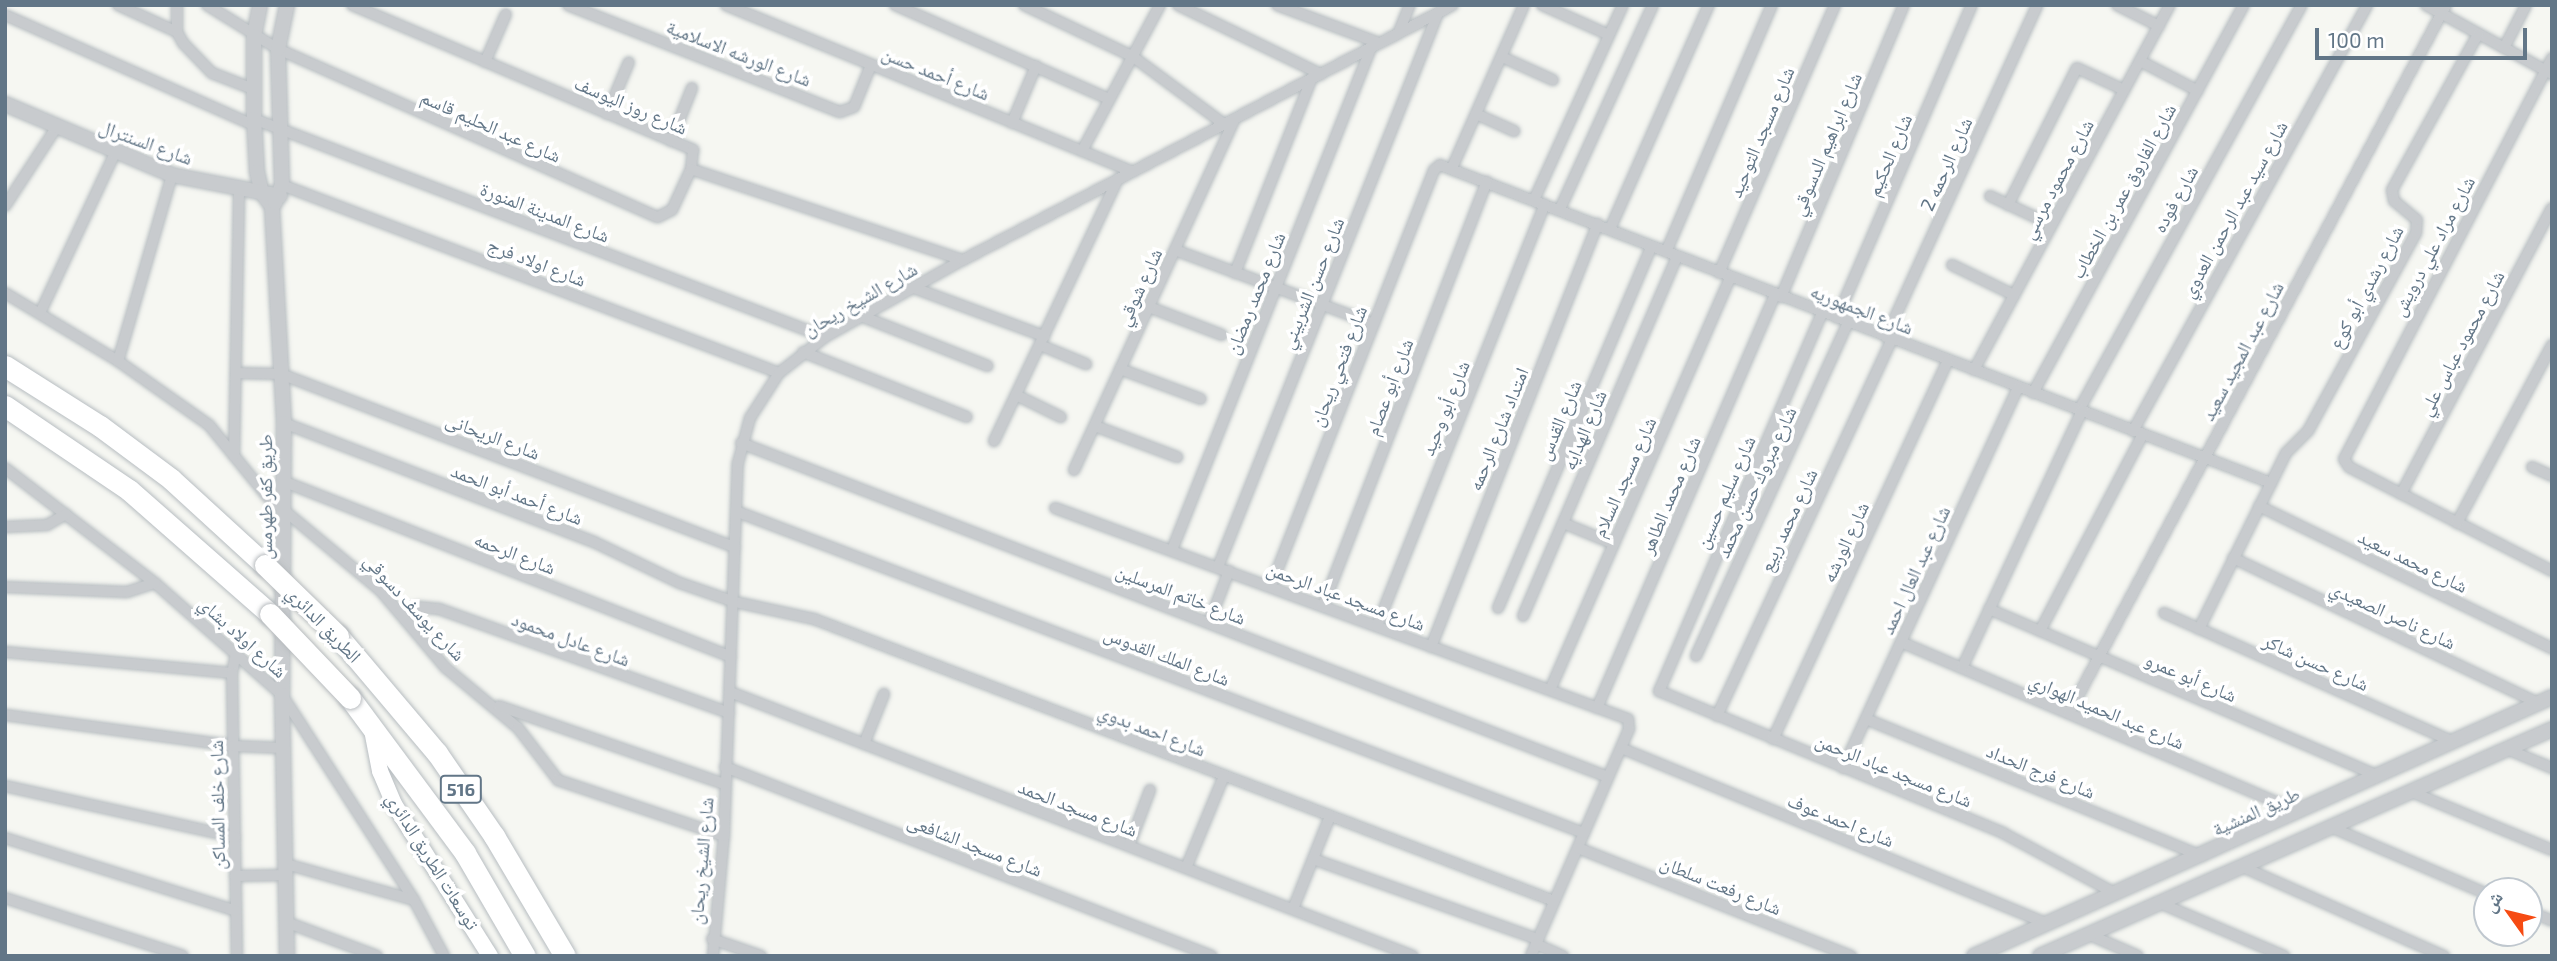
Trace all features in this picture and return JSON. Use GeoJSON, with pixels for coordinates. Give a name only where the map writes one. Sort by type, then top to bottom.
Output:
{"type":"FeatureCollection","features":[{"type":"Feature","properties":{"kind":"highway","name":"الطريق الدائري"},"geometry":{"type":"LineString","coordinates":[[5,366],[100,426],[161,472],[265,565],[338,636],[437,753],[494,836],[565,956]]}},
{"type":"Feature","properties":{"kind":"highway","name":"الطريق الدائري"},"geometry":{"type":"LineString","coordinates":[[5,406],[129,490],[270,614],[350,698],[465,853],[526,956]]}},
{"type":"Feature","properties":{"kind":"main road","name":"توسعات الطريق الدائري"},"geometry":{"type":"LineString","coordinates":[[371,724],[378,763],[394,804],[490,956]]}},
{"type":"Feature","properties":{"kind":"street"},"geometry":{"type":"LineString","coordinates":[[118,5],[177,32],[212,73],[253,89]]}},
{"type":"Feature","properties":{"kind":"street"},"geometry":{"type":"LineString","coordinates":[[177,5],[177,32]]}},
{"type":"Feature","properties":{"kind":"street","name":"شارع عبد الحليم قاسم"},"geometry":{"type":"LineString","coordinates":[[207,5],[278,49],[657,217],[672,210],[691,169]]}},
{"type":"Feature","properties":{"kind":"street"},"geometry":{"type":"LineString","coordinates":[[260,5],[254,36],[254,123],[262,193],[278,196]]}},
{"type":"Feature","properties":{"kind":"street","name":"طريق كفر طهرمس"},"geometry":{"type":"LineString","coordinates":[[287,5],[278,49],[281,374],[286,511],[282,695],[287,956]]}},
{"type":"Feature","properties":{"kind":"street","name":"شارع روز اليوسف"},"geometry":{"type":"LineString","coordinates":[[352,5],[693,150],[691,169]]}},
{"type":"Feature","properties":{"kind":"street","name":"شارع الورشه الاسلامية"},"geometry":{"type":"LineString","coordinates":[[568,5],[840,112],[854,107],[871,65]]}},
{"type":"Feature","properties":{"kind":"street","name":"شارع أحمد حسن"},"geometry":{"type":"LineString","coordinates":[[726,5],[752,10],[871,65],[1133,172]]}},
{"type":"Feature","properties":{"kind":"street"},"geometry":{"type":"LineString","coordinates":[[895,5],[1109,99]]}},
{"type":"Feature","properties":{"kind":"street"},"geometry":{"type":"LineString","coordinates":[[1024,5],[1132,57],[1230,121]]}},
{"type":"Feature","properties":{"kind":"street"},"geometry":{"type":"LineString","coordinates":[[1178,5],[1317,76],[1236,273]]}},
{"type":"Feature","properties":{"kind":"street"},"geometry":{"type":"LineString","coordinates":[[1277,5],[1375,46]]}},
{"type":"Feature","properties":{"kind":"street"},"geometry":{"type":"LineString","coordinates":[[1398,34],[1410,5]]}},
{"type":"Feature","properties":{"kind":"street","name":"شارع الشيخ ريحان"},"geometry":{"type":"LineString","coordinates":[[713,956],[712,939],[724,836],[724,784],[741,443],[750,418],[779,373],[825,337],[963,260],[1453,5]]}},
{"type":"Feature","properties":{"kind":"street","name":"شارع فتحي ريحان"},"geometry":{"type":"LineString","coordinates":[[1271,586],[1434,170],[1448,166],[1476,114],[1524,5]]}},
{"type":"Feature","properties":{"kind":"street"},"geometry":{"type":"LineString","coordinates":[[1542,5],[1609,36]]}},
{"type":"Feature","properties":{"kind":"street","name":"شارع أبو وحيد"},"geometry":{"type":"LineString","coordinates":[[1377,626],[1540,202],[1623,5]]}},
{"type":"Feature","properties":{"kind":"street"},"geometry":{"type":"LineString","coordinates":[[1560,209],[1653,5]]}},
{"type":"Feature","properties":{"kind":"street"},"geometry":{"type":"LineString","coordinates":[[1610,229],[1709,5]]}},
{"type":"Feature","properties":{"kind":"street"},"geometry":{"type":"LineString","coordinates":[[1666,252],[1772,5]]}},
{"type":"Feature","properties":{"kind":"street","name":"شارع مسجد التوحيد"},"geometry":{"type":"LineString","coordinates":[[1724,276],[1835,5]]}},
{"type":"Feature","properties":{"kind":"street","name":"شارع ابراهيم الدسوقي"},"geometry":{"type":"LineString","coordinates":[[1778,296],[1904,5]]}},
{"type":"Feature","properties":{"kind":"street","name":"شارع الحكيم"},"geometry":{"type":"LineString","coordinates":[[1837,318],[1972,5]]}},
{"type":"Feature","properties":{"kind":"street","name":"شارع الرحمه 2"},"geometry":{"type":"LineString","coordinates":[[1889,338],[2037,5]]}},
{"type":"Feature","properties":{"kind":"street"},"geometry":{"type":"LineString","coordinates":[[2117,5],[2159,26]]}},
{"type":"Feature","properties":{"kind":"street","name":"شارع محمود مرسي"},"geometry":{"type":"LineString","coordinates":[[1974,370],[2170,5]]}},
{"type":"Feature","properties":{"kind":"street","name":"شارع الفاروق عمر بن الخطاب"},"geometry":{"type":"LineString","coordinates":[[2033,393],[2245,5]]}},
{"type":"Feature","properties":{"kind":"street","name":"شارع فوده"},"geometry":{"type":"LineString","coordinates":[[1962,668],[2081,411],[2302,5]]}},
{"type":"Feature","properties":{"kind":"street","name":"شارع سيد عبد الرحمن العدوي"},"geometry":{"type":"LineString","coordinates":[[2040,631],[2138,432],[2367,5]]}},
{"type":"Feature","properties":{"kind":"street"},"geometry":{"type":"LineString","coordinates":[[2426,5],[2444,10],[2478,34],[2548,73]]}},
{"type":"Feature","properties":{"kind":"street"},"geometry":{"type":"LineString","coordinates":[[2504,48],[2526,5]]}},
{"type":"Feature","properties":{"kind":"street"},"geometry":{"type":"LineString","coordinates":[[1082,151],[1157,6]]}},
{"type":"Feature","properties":{"kind":"street","name":"شارع عبد المجيد سعيد"},"geometry":{"type":"LineString","coordinates":[[2068,713],[2444,10]]}},
{"type":"Feature","properties":{"kind":"street"},"geometry":{"type":"LineString","coordinates":[[485,62],[506,13]]}},
{"type":"Feature","properties":{"kind":"street","name":"شارع حسن الشربيني"},"geometry":{"type":"LineString","coordinates":[[1209,623],[1223,569],[1322,305],[1438,13]]}},
{"type":"Feature","properties":{"kind":"street","name":"شارع المدينة المنورة"},"geometry":{"type":"LineString","coordinates":[[5,15],[254,123],[280,130],[825,337]]}},
{"type":"Feature","properties":{"kind":"street","name":"شارع رشدي أبو كوع"},"geometry":{"type":"LineString","coordinates":[[2271,483],[2286,453],[2308,431],[2416,233],[2417,220],[2394,201],[2392,190],[2478,34]]}},
{"type":"Feature","properties":{"kind":"street","name":"شارع محمد رمضان"},"geometry":{"type":"LineString","coordinates":[[1172,550],[1375,46]]}},
{"type":"Feature","properties":{"kind":"street"},"geometry":{"type":"LineString","coordinates":[[1502,57],[1553,80]]}},
{"type":"Feature","properties":{"kind":"street","name":"شارع مراد علي درويش"},"geometry":{"type":"LineString","coordinates":[[2400,494],[2349,467],[2346,450],[2548,73],[2552,58]]}},
{"type":"Feature","properties":{"kind":"street"},"geometry":{"type":"LineString","coordinates":[[2140,61],[2198,91]]}},
{"type":"Feature","properties":{"kind":"street"},"geometry":{"type":"LineString","coordinates":[[607,114],[629,62]]}},
{"type":"Feature","properties":{"kind":"street"},"geometry":{"type":"LineString","coordinates":[[1012,123],[1036,66]]}},
{"type":"Feature","properties":{"kind":"street"},"geometry":{"type":"LineString","coordinates":[[2008,205],[2077,68],[2124,90]]}},
{"type":"Feature","properties":{"kind":"street"},"geometry":{"type":"LineString","coordinates":[[671,141],[692,88]]}},
{"type":"Feature","properties":{"kind":"street","name":"شارع السنترال"},"geometry":{"type":"LineString","coordinates":[[5,104],[115,153],[172,174],[239,191],[262,193]]}},
{"type":"Feature","properties":{"kind":"street"},"geometry":{"type":"LineString","coordinates":[[1476,114],[1514,131]]}},
{"type":"Feature","properties":{"kind":"street","name":"شارع شوقي"},"geometry":{"type":"LineString","coordinates":[[1074,470],[1175,250],[1230,121]]}},
{"type":"Feature","properties":{"kind":"street"},"geometry":{"type":"LineString","coordinates":[[5,206],[56,128]]}},
{"type":"Feature","properties":{"kind":"street"},"geometry":{"type":"LineString","coordinates":[[41,311],[115,153]]}},
{"type":"Feature","properties":{"kind":"street","name":"شارع الجمهوريه"},"geometry":{"type":"LineString","coordinates":[[1448,166],[1724,276],[2271,483]]}},
{"type":"Feature","properties":{"kind":"street"},"geometry":{"type":"LineString","coordinates":[[691,169],[963,260]]}},
{"type":"Feature","properties":{"kind":"street"},"geometry":{"type":"LineString","coordinates":[[118,361],[172,174]]}},
{"type":"Feature","properties":{"kind":"street"},"geometry":{"type":"LineString","coordinates":[[994,441],[1118,179]]}},
{"type":"Feature","properties":{"kind":"street","name":"شارع أبو عصام"},"geometry":{"type":"LineString","coordinates":[[1323,606],[1487,181]]}},
{"type":"Feature","properties":{"kind":"street"},"geometry":{"type":"LineString","coordinates":[[234,456],[239,191]]}},
{"type":"Feature","properties":{"kind":"street","name":"شارع اولاد فرج"},"geometry":{"type":"LineString","coordinates":[[278,196],[779,373]]}},
{"type":"Feature","properties":{"kind":"street"},"geometry":{"type":"LineString","coordinates":[[1990,196],[2052,225]]}},
{"type":"Feature","properties":{"kind":"street","name":"شارع محمود عباس علي"},"geometry":{"type":"LineString","coordinates":[[2400,494],[2552,208]]}},
{"type":"Feature","properties":{"kind":"street","name":"امتداد شارع الرحمه"},"geometry":{"type":"LineString","coordinates":[[1431,647],[1598,224]]}},
{"type":"Feature","properties":{"kind":"street","name":"شارع القدس"},"geometry":{"type":"LineString","coordinates":[[1498,608],[1652,246]]}},
{"type":"Feature","properties":{"kind":"street"},"geometry":{"type":"LineString","coordinates":[[1175,250],[1374,324]]}},
{"type":"Feature","properties":{"kind":"street","name":"شارع الهدايه"},"geometry":{"type":"LineString","coordinates":[[1523,616],[1677,257]]}},
{"type":"Feature","properties":{"kind":"street"},"geometry":{"type":"LineString","coordinates":[[1952,265],[2014,295]]}},
{"type":"Feature","properties":{"kind":"street","name":"شارع مسجد السلام"},"geometry":{"type":"LineString","coordinates":[[1550,690],[1614,544],[1724,276]]}},
{"type":"Feature","properties":{"kind":"street"},"geometry":{"type":"LineString","coordinates":[[914,288],[1042,340],[1086,364]]}},
{"type":"Feature","properties":{"kind":"street","name":"شارع يوسف دسوقي"},"geometry":{"type":"LineString","coordinates":[[5,293],[41,311],[200,416],[286,511],[361,571],[400,611],[446,668],[495,705],[529,740],[558,779],[724,836]]}},
{"type":"Feature","properties":{"kind":"street","name":"شارع محمد الطاهر"},"geometry":{"type":"LineString","coordinates":[[1597,708],[1778,296]]}},
{"type":"Feature","properties":{"kind":"street"},"geometry":{"type":"LineString","coordinates":[[1149,307],[1222,335]]}},
{"type":"Feature","properties":{"kind":"street","name":"شارع سليم حسين"},"geometry":{"type":"LineString","coordinates":[[1659,685],[1822,313]]}},
{"type":"Feature","properties":{"kind":"street"},"geometry":{"type":"LineString","coordinates":[[861,316],[988,366]]}},
{"type":"Feature","properties":{"kind":"street","name":"شارع مبروك حسن محمد"},"geometry":{"type":"LineString","coordinates":[[1696,656],[1848,323]]}},
{"type":"Feature","properties":{"kind":"street","name":"شارع محمد ربيع"},"geometry":{"type":"LineString","coordinates":[[1717,716],[1889,338]]}},
{"type":"Feature","properties":{"kind":"street"},"geometry":{"type":"LineString","coordinates":[[2457,523],[2552,345]]}},
{"type":"Feature","properties":{"kind":"street"},"geometry":{"type":"LineString","coordinates":[[803,352],[967,417]]}},
{"type":"Feature","properties":{"kind":"street","name":"شارع الورشه"},"geometry":{"type":"LineString","coordinates":[[1773,739],[1948,360]]}},
{"type":"Feature","properties":{"kind":"street"},"geometry":{"type":"LineString","coordinates":[[1121,369],[1201,399]]}},
{"type":"Feature","properties":{"kind":"street","name":"شارع الريحانى"},"geometry":{"type":"LineString","coordinates":[[236,373],[281,374],[736,547]]}},
{"type":"Feature","properties":{"kind":"street","name":"شارع عبد العال احمد"},"geometry":{"type":"LineString","coordinates":[[1843,768],[2018,387]]}},
{"type":"Feature","properties":{"kind":"street"},"geometry":{"type":"LineString","coordinates":[[1016,396],[1062,417]]}},
{"type":"Feature","properties":{"kind":"street","name":"شارع أحمد أبو الحمد"},"geometry":{"type":"LineString","coordinates":[[284,423],[594,542],[660,575],[735,602]]}},
{"type":"Feature","properties":{"kind":"street"},"geometry":{"type":"LineString","coordinates":[[1095,426],[1177,457]]}},
{"type":"Feature","properties":{"kind":"street","name":"شارع خاتم المرسلين"},"geometry":{"type":"LineString","coordinates":[[741,443],[1608,777]]}},
{"type":"Feature","properties":{"kind":"street"},"geometry":{"type":"LineString","coordinates":[[2532,467],[2552,476]]}},
{"type":"Feature","properties":{"kind":"street","name":"شارع اولاد بشاي"},"geometry":{"type":"LineString","coordinates":[[5,468],[155,583],[282,695],[414,900],[444,956]]}},
{"type":"Feature","properties":{"kind":"street","name":"شارع الرحمه"},"geometry":{"type":"LineString","coordinates":[[285,482],[731,657]]}},
{"type":"Feature","properties":{"kind":"street"},"geometry":{"type":"LineString","coordinates":[[2199,629],[2271,483]]}},
{"type":"Feature","properties":{"kind":"street"},"geometry":{"type":"LineString","coordinates":[[2400,494],[2552,571]]}},
{"type":"Feature","properties":{"kind":"street","name":"شارع محمد سعيد"},"geometry":{"type":"LineString","coordinates":[[2259,506],[2552,648]]}},
{"type":"Feature","properties":{"kind":"street","name":"شارع مسجد عباد الرحمن"},"geometry":{"type":"LineString","coordinates":[[1055,508],[1624,718],[1630,726],[1621,748]]}},
{"type":"Feature","properties":{"kind":"street","name":"شارع الملك القدوس"},"geometry":{"type":"LineString","coordinates":[[738,512],[1584,833]]}},
{"type":"Feature","properties":{"kind":"street"},"geometry":{"type":"LineString","coordinates":[[5,527],[47,525],[66,514]]}},
{"type":"Feature","properties":{"kind":"street"},"geometry":{"type":"LineString","coordinates":[[1563,523],[1614,544]]}},
{"type":"Feature","properties":{"kind":"street","name":"شارع ناصر الصعيدي"},"geometry":{"type":"LineString","coordinates":[[2233,558],[2545,700]]}},
{"type":"Feature","properties":{"kind":"street"},"geometry":{"type":"LineString","coordinates":[[5,587],[127,592],[155,583]]}},
{"type":"Feature","properties":{"kind":"street","name":"شارع احمد بدوي"},"geometry":{"type":"LineString","coordinates":[[735,602],[814,620],[1554,901]]}},
{"type":"Feature","properties":{"kind":"street","name":"شارع عادل محمود"},"geometry":{"type":"LineString","coordinates":[[400,611],[439,609],[729,713]]}},
{"type":"Feature","properties":{"kind":"street","name":"شارع أبو عمرو"},"geometry":{"type":"LineString","coordinates":[[1989,610],[2379,776]]}},
{"type":"Feature","properties":{"kind":"street","name":"شارع حسن شاكر"},"geometry":{"type":"LineString","coordinates":[[2164,613],[2454,742]]}},
{"type":"Feature","properties":{"kind":"street","name":"شارع عبد الحميد الهواري"},"geometry":{"type":"LineString","coordinates":[[1902,642],[2299,812]]}},
{"type":"Feature","properties":{"kind":"street"},"geometry":{"type":"LineString","coordinates":[[5,652],[232,673]]}},
{"type":"Feature","properties":{"kind":"street","name":"شارع خلف المساكن"},"geometry":{"type":"LineString","coordinates":[[236,653],[232,673],[237,956]]}},
{"type":"Feature","properties":{"kind":"street","name":"شارع مسجد عباد الرحمن"},"geometry":{"type":"LineString","coordinates":[[1659,685],[1661,693],[2033,847],[2117,894]]}},
{"type":"Feature","properties":{"kind":"street","name":"شارع مسجد الحمد"},"geometry":{"type":"LineString","coordinates":[[730,692],[1413,956]]}},
{"type":"Feature","properties":{"kind":"street"},"geometry":{"type":"LineString","coordinates":[[864,744],[884,694]]}},
{"type":"Feature","properties":{"kind":"street","name":"طريق المنشية"},"geometry":{"type":"LineString","coordinates":[[1974,956],[2545,700]]}},
{"type":"Feature","properties":{"kind":"street"},"geometry":{"type":"LineString","coordinates":[[495,705],[724,784]]}},
{"type":"Feature","properties":{"kind":"street"},"geometry":{"type":"LineString","coordinates":[[5,715],[233,746],[284,748]]}},
{"type":"Feature","properties":{"kind":"street","name":"شارع فرج الحداد"},"geometry":{"type":"LineString","coordinates":[[1866,719],[2202,856]]}},
{"type":"Feature","properties":{"kind":"street"},"geometry":{"type":"LineString","coordinates":[[2040,956],[2245,869],[2552,729]]}},
{"type":"Feature","properties":{"kind":"street"},"geometry":{"type":"LineString","coordinates":[[1531,956],[1621,748]]}},
{"type":"Feature","properties":{"kind":"street","name":"شارع احمد عوف"},"geometry":{"type":"LineString","coordinates":[[1621,748],[2047,924]]}},
{"type":"Feature","properties":{"kind":"street"},"geometry":{"type":"LineString","coordinates":[[2509,750],[2552,768]]}},
{"type":"Feature","properties":{"kind":"street","name":"شارع مسجد الشافعى"},"geometry":{"type":"LineString","coordinates":[[726,767],[1212,956]]}},
{"type":"Feature","properties":{"kind":"street"},"geometry":{"type":"LineString","coordinates":[[1186,868],[1224,776]]}},
{"type":"Feature","properties":{"kind":"street"},"geometry":{"type":"LineString","coordinates":[[5,786],[235,837]]}},
{"type":"Feature","properties":{"kind":"street"},"geometry":{"type":"LineString","coordinates":[[1129,846],[1150,790]]}},
{"type":"Feature","properties":{"kind":"street"},"geometry":{"type":"LineString","coordinates":[[2414,793],[2552,850]]}},
{"type":"Feature","properties":{"kind":"street"},"geometry":{"type":"LineString","coordinates":[[1293,909],[1330,816]]}},
{"type":"Feature","properties":{"kind":"street"},"geometry":{"type":"LineString","coordinates":[[2333,828],[2473,888]]}},
{"type":"Feature","properties":{"kind":"street"},"geometry":{"type":"LineString","coordinates":[[5,838],[236,911]]}},
{"type":"Feature","properties":{"kind":"street","name":"شارع رفعت سلطان"},"geometry":{"type":"LineString","coordinates":[[1578,848],[1851,956]]}},
{"type":"Feature","properties":{"kind":"street"},"geometry":{"type":"LineString","coordinates":[[1313,859],[1537,942],[1563,956]]}},
{"type":"Feature","properties":{"kind":"street"},"geometry":{"type":"LineString","coordinates":[[235,876],[286,869],[414,900]]}},
{"type":"Feature","properties":{"kind":"street"},"geometry":{"type":"LineString","coordinates":[[2245,869],[2444,956]]}},
{"type":"Feature","properties":{"kind":"street"},"geometry":{"type":"LineString","coordinates":[[5,898],[183,956]]}},
{"type":"Feature","properties":{"kind":"street"},"geometry":{"type":"LineString","coordinates":[[2162,904],[2284,956]]}},
{"type":"Feature","properties":{"kind":"street"},"geometry":{"type":"LineString","coordinates":[[286,922],[377,956]]}},
{"type":"Feature","properties":{"kind":"street"},"geometry":{"type":"LineString","coordinates":[[2090,935],[2138,956]]}},
{"type":"Feature","properties":{"kind":"street"},"geometry":{"type":"LineString","coordinates":[[712,939],[761,956]]}}]}
